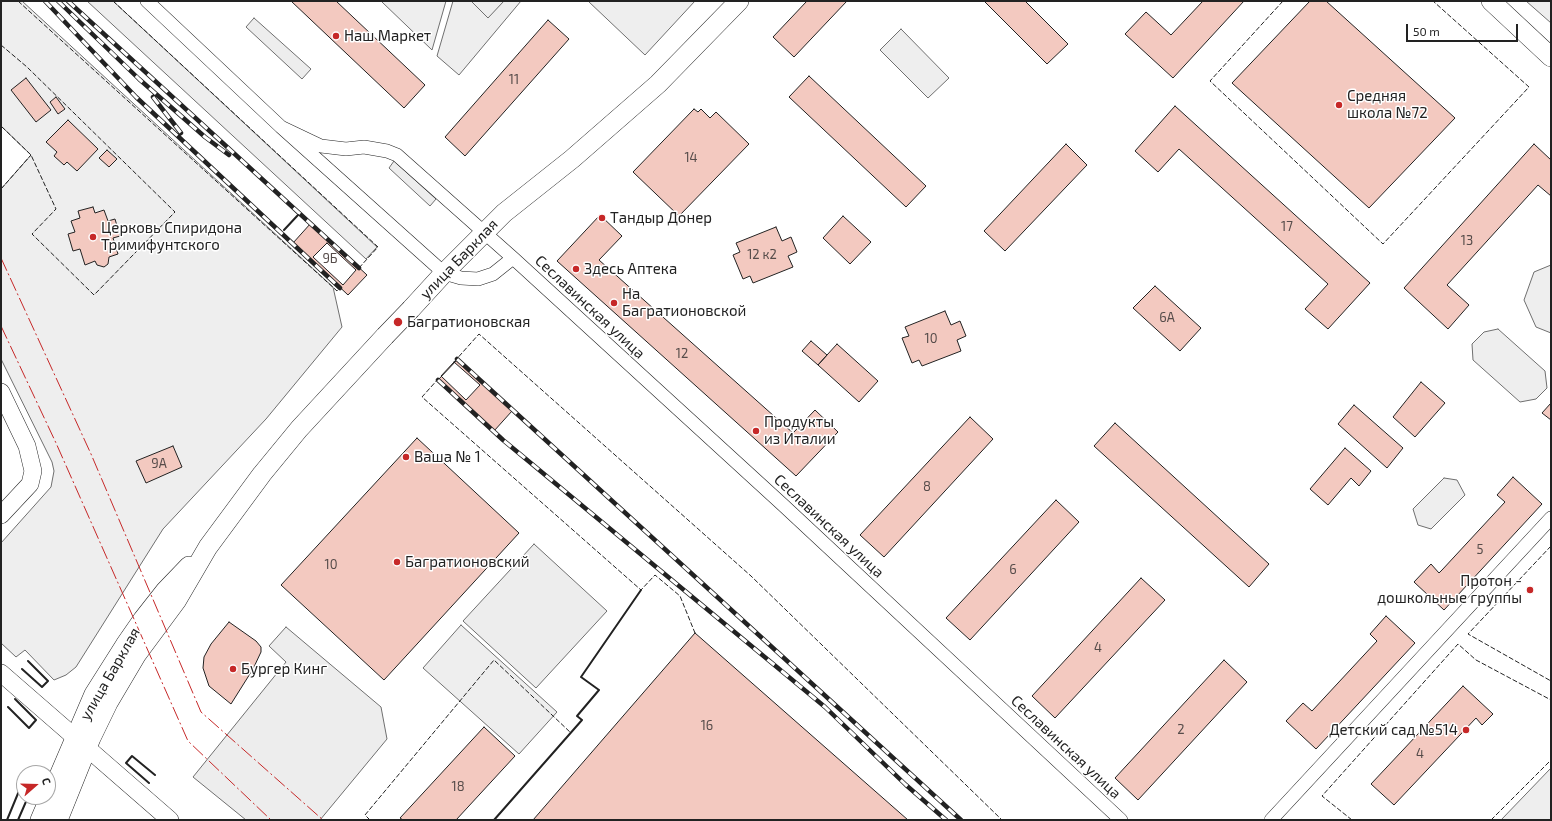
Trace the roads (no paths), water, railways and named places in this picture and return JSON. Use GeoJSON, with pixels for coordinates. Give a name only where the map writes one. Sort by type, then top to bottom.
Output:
{"type":"FeatureCollection","features":[{"type":"Feature","properties":{"kind":"main road","name":"улица Барклая"},"geometry":{"type":"LineString","coordinates":[[58,820],[94,694],[125,645],[165,591],[208,547],[262,474],[295,435],[385,336],[484,232],[504,213],[578,154],[658,84],[739,1]]}},
{"type":"Feature","properties":{"kind":"main road"},"geometry":{"type":"LineString","coordinates":[[1491,1],[1551,58]]}},
{"type":"Feature","properties":{"kind":"main road","name":"улица Барклая"},"geometry":{"type":"LineString","coordinates":[[40,820],[80,744]]}},
{"type":"Feature","properties":{"kind":"street","name":"Сеславинская улица"},"geometry":{"type":"LineString","coordinates":[[147,1],[281,128],[444,273],[461,278],[478,279],[493,274],[513,258]]}},
{"type":"Feature","properties":{"kind":"street","name":"Сеславинская улица"},"geometry":{"type":"LineString","coordinates":[[281,128],[321,146],[346,149],[364,147],[387,151],[397,155],[513,258],[783,505],[1121,820]]}},
{"type":"Feature","properties":{"kind":"street"},"geometry":{"type":"LineString","coordinates":[[1,392],[26,446],[33,471],[30,484],[1,515]]}},
{"type":"Feature","properties":{"kind":"street"},"geometry":{"type":"LineString","coordinates":[[1271,820],[1551,518]]}},
{"type":"Feature","properties":{"kind":"street"},"geometry":{"type":"LineString","coordinates":[[1,673],[80,744],[170,820]]}},
{"type":"Feature","properties":{"kind":"railway"},"geometry":{"type":"LineString","coordinates":[[45,1],[136,97],[340,288]]}},
{"type":"Feature","properties":{"kind":"railway"},"geometry":{"type":"LineString","coordinates":[[58,1],[139,79],[205,137],[229,155]]}},
{"type":"Feature","properties":{"kind":"railway"},"geometry":{"type":"LineString","coordinates":[[68,1],[359,268]]}},
{"type":"Feature","properties":{"kind":"railway"},"geometry":{"type":"LineString","coordinates":[[153,97],[181,133]]}},
{"type":"Feature","properties":{"kind":"railway"},"geometry":{"type":"LineString","coordinates":[[457,359],[961,820]]}},
{"type":"Feature","properties":{"kind":"railway"},"geometry":{"type":"LineString","coordinates":[[438,380],[503,440],[825,707],[906,785],[946,820]]}},
{"type":"Feature","properties":{"kind":"place","name":"Наш Маркет"},"geometry":{"type":"Point","coordinates":[336,36]}},
{"type":"Feature","properties":{"kind":"place","name":"Средняя школа №72"},"geometry":{"type":"Point","coordinates":[1339,105]}},
{"type":"Feature","properties":{"kind":"place","name":"Тандыр Донер"},"geometry":{"type":"Point","coordinates":[602,218]}},
{"type":"Feature","properties":{"kind":"place","name":"Церковь Спиридона Тримифунтского"},"geometry":{"type":"Point","coordinates":[93,237]}},
{"type":"Feature","properties":{"kind":"place","name":"Здесь Аптека"},"geometry":{"type":"Point","coordinates":[576,269]}},
{"type":"Feature","properties":{"kind":"place","name":"На Багратионовской"},"geometry":{"type":"Point","coordinates":[614,303]}},
{"type":"Feature","properties":{"kind":"place","name":"Багратионовская"},"geometry":{"type":"Point","coordinates":[398,322]}},
{"type":"Feature","properties":{"kind":"place","name":"Продукты из Италии"},"geometry":{"type":"Point","coordinates":[756,431]}},
{"type":"Feature","properties":{"kind":"place","name":"Ваша № 1"},"geometry":{"type":"Point","coordinates":[406,457]}},
{"type":"Feature","properties":{"kind":"place","name":"Багратионовский"},"geometry":{"type":"Point","coordinates":[397,562]}},
{"type":"Feature","properties":{"kind":"place","name":"Протон - дошкольные группы"},"geometry":{"type":"Point","coordinates":[1530,590]}},
{"type":"Feature","properties":{"kind":"place","name":"Бургер Кинг"},"geometry":{"type":"Point","coordinates":[233,669]}},
{"type":"Feature","properties":{"kind":"place","name":"Детский сад №514"},"geometry":{"type":"Point","coordinates":[1466,730]}}]}
